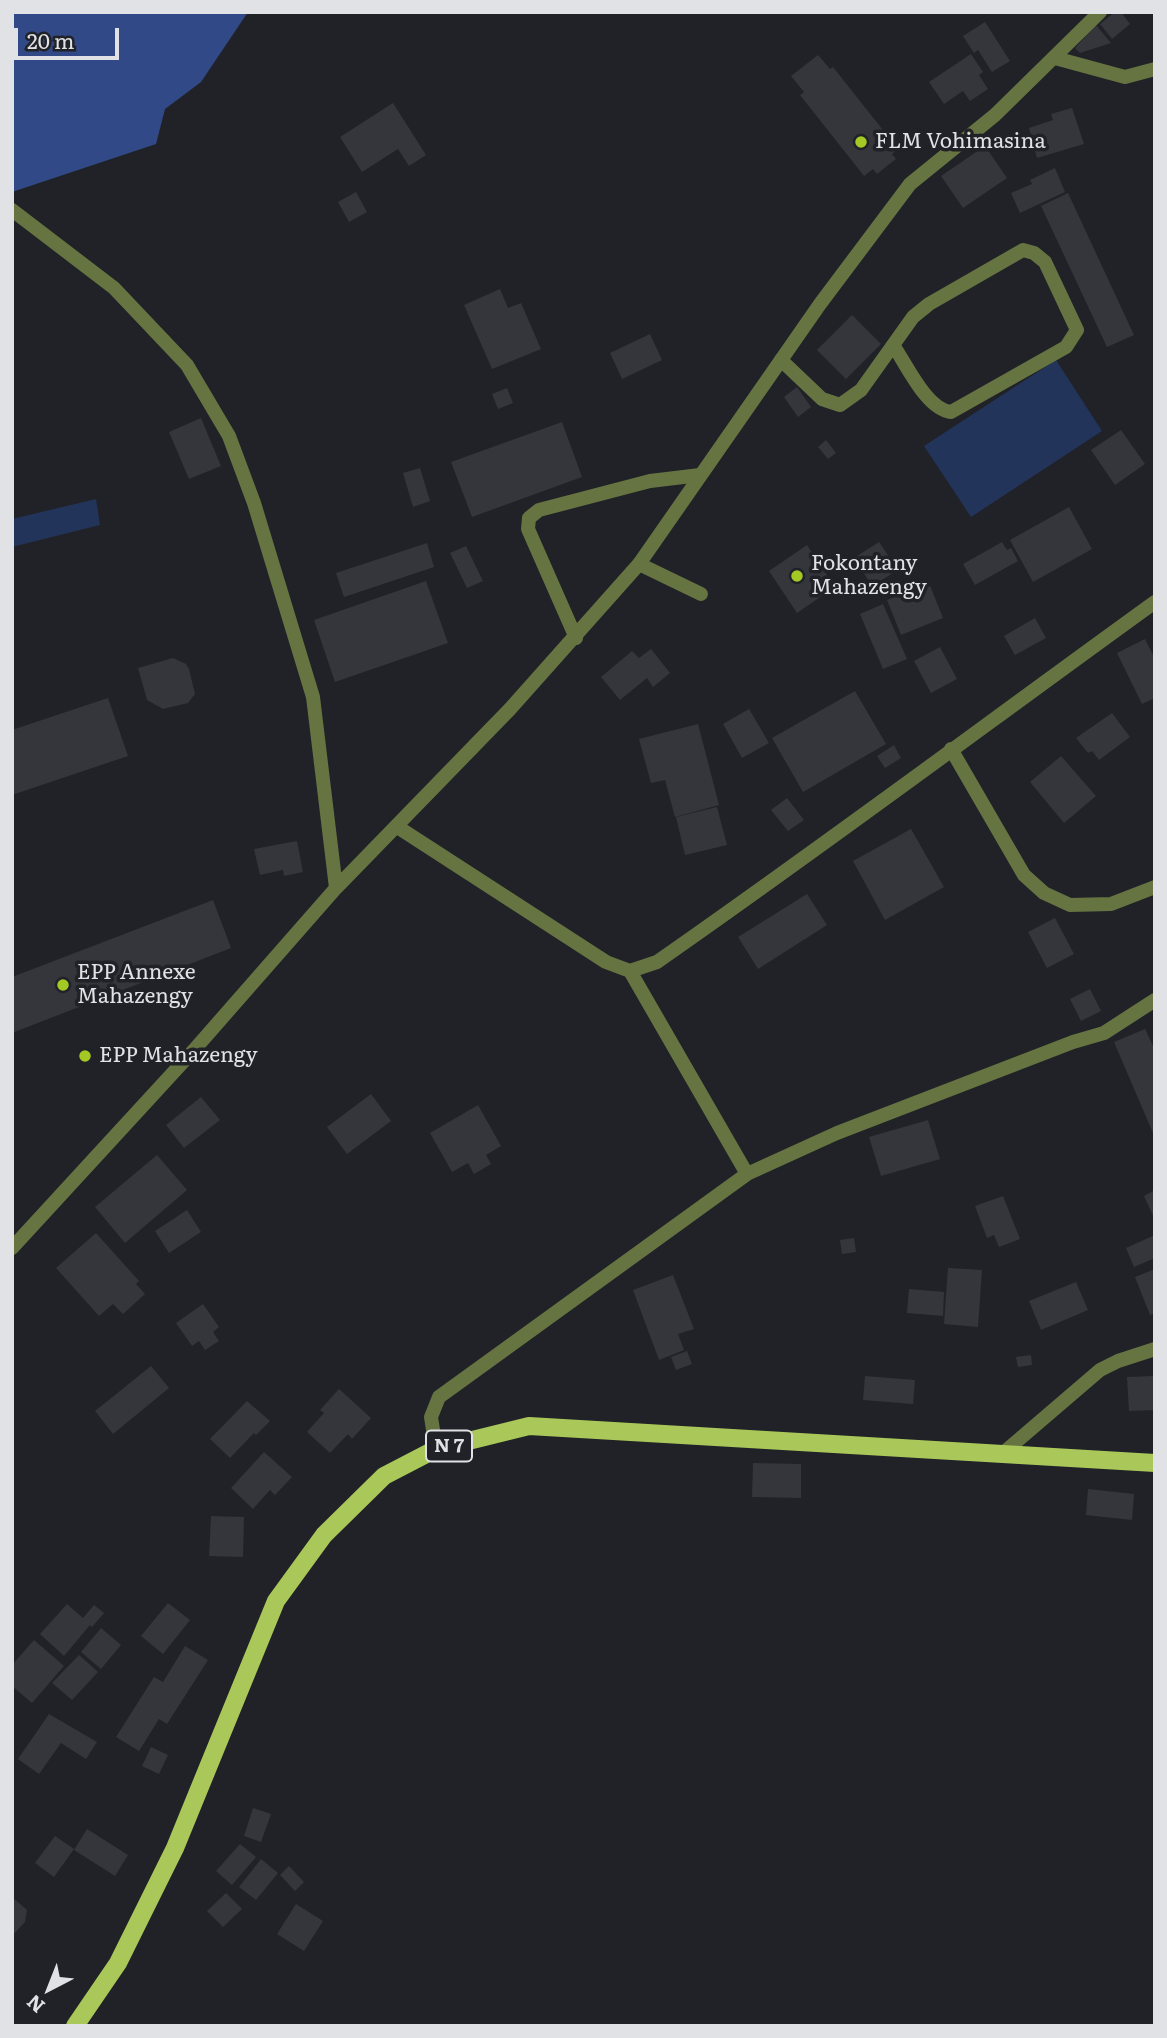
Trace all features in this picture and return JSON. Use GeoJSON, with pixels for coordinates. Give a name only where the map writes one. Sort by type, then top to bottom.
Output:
{"type":"FeatureCollection","features":[{"type":"Feature","properties":{"kind":"main road","name":"N 7"},"geometry":{"type":"LineString","coordinates":[[75,2026],[118,1963],[175,1848],[276,1601],[324,1535],[384,1476],[436,1449],[529,1426],[1155,1464]]}},
{"type":"Feature","properties":{"kind":"street"},"geometry":{"type":"LineString","coordinates":[[12,1248],[194,1050],[336,888],[510,709],[576,638],[639,564],[820,304],[910,184],[995,115],[1100,12]]}},
{"type":"Feature","properties":{"kind":"street"},"geometry":{"type":"LineString","coordinates":[[1055,58],[1125,76],[1155,69]]}},
{"type":"Feature","properties":{"kind":"street"},"geometry":{"type":"LineString","coordinates":[[12,209],[114,288],[187,365],[229,436],[254,503],[313,697],[336,888]]}},
{"type":"Feature","properties":{"kind":"street"},"geometry":{"type":"LineString","coordinates":[[781,360],[822,399],[840,405],[861,390],[893,345],[913,317],[929,304],[1023,250],[1034,253],[1045,262],[1077,330],[1066,347],[951,412],[941,411],[931,404],[893,345]]}},
{"type":"Feature","properties":{"kind":"street"},"geometry":{"type":"LineString","coordinates":[[576,638],[528,529],[529,518],[539,510],[650,481],[700,475]]}},
{"type":"Feature","properties":{"kind":"street"},"geometry":{"type":"LineString","coordinates":[[639,564],[701,594]]}},
{"type":"Feature","properties":{"kind":"street"},"geometry":{"type":"LineString","coordinates":[[629,971],[657,962],[805,859],[951,749],[1154,606]]}},
{"type":"Feature","properties":{"kind":"street"},"geometry":{"type":"LineString","coordinates":[[951,749],[1024,875],[1044,893],[1070,905],[1111,904],[1155,887]]}},
{"type":"Feature","properties":{"kind":"street"},"geometry":{"type":"LineString","coordinates":[[396,826],[606,962],[629,971],[747,1174]]}},
{"type":"Feature","properties":{"kind":"street"},"geometry":{"type":"LineString","coordinates":[[436,1449],[432,1417],[439,1397],[747,1174],[836,1133],[1073,1042],[1104,1033],[1155,1000]]}},
{"type":"Feature","properties":{"kind":"street"},"geometry":{"type":"LineString","coordinates":[[1002,1454],[1100,1370],[1155,1349]]}},
{"type":"Feature","properties":{"kind":"shaded area"},"geometry":{"type":"Polygon","coordinates":[[[12,12],[248,12],[201,82],[165,109],[156,144],[12,192],[12,12]]]}},
{"type":"Feature","properties":{"kind":"shaded area"},"geometry":{"type":"Polygon","coordinates":[[[1056,360],[1102,431],[971,517],[924,446],[1056,360]]]}},
{"type":"Feature","properties":{"kind":"shaded area"},"geometry":{"type":"Polygon","coordinates":[[[96,499],[100,525],[12,547],[12,519],[96,499]]]}},
{"type":"Feature","properties":{"kind":"building"},"geometry":{"type":"Polygon","coordinates":[[[1115,12],[1121,12],[1130,24],[1112,39],[1100,24],[1115,12]]]}},
{"type":"Feature","properties":{"kind":"building"},"geometry":{"type":"Polygon","coordinates":[[[985,22],[1010,61],[992,72],[978,50],[974,53],[963,36],[985,22]]]}},
{"type":"Feature","properties":{"kind":"building"},"geometry":{"type":"Polygon","coordinates":[[[1096,25],[1111,43],[1080,53],[1075,48],[1096,25]]]}},
{"type":"Feature","properties":{"kind":"building"},"geometry":{"type":"Polygon","coordinates":[[[971,54],[983,72],[979,75],[988,89],[970,101],[963,91],[944,104],[929,82],[971,54]]]}},
{"type":"Feature","properties":{"kind":"building"},"geometry":{"type":"Polygon","coordinates":[[[818,55],[830,69],[833,67],[898,149],[892,154],[896,159],[877,174],[873,169],[864,176],[800,95],[804,92],[791,76],[818,55]]]}},
{"type":"Feature","properties":{"kind":"building"},"geometry":{"type":"Polygon","coordinates":[[[393,103],[426,155],[409,166],[398,149],[362,172],[340,137],[393,103]]]}},
{"type":"Feature","properties":{"kind":"building"},"geometry":{"type":"Polygon","coordinates":[[[1072,108],[1084,144],[1037,158],[1029,128],[1053,120],[1051,114],[1072,108]]]}},
{"type":"Feature","properties":{"kind":"building"},"geometry":{"type":"Polygon","coordinates":[[[985,146],[1007,178],[963,208],[941,176],[985,146]]]}},
{"type":"Feature","properties":{"kind":"building"},"geometry":{"type":"Polygon","coordinates":[[[1055,168],[1065,192],[1020,213],[1011,193],[1032,184],[1030,180],[1055,168]]]}},
{"type":"Feature","properties":{"kind":"building"},"geometry":{"type":"Polygon","coordinates":[[[356,192],[367,212],[349,222],[338,202],[356,192]]]}},
{"type":"Feature","properties":{"kind":"building"},"geometry":{"type":"Polygon","coordinates":[[[1068,193],[1134,335],[1107,347],[1041,206],[1068,193]]]}},
{"type":"Feature","properties":{"kind":"building"},"geometry":{"type":"Polygon","coordinates":[[[500,289],[508,308],[521,303],[541,349],[492,369],[464,305],[500,289]]]}},
{"type":"Feature","properties":{"kind":"building"},"geometry":{"type":"Polygon","coordinates":[[[852,315],[881,344],[846,379],[817,350],[852,315]]]}},
{"type":"Feature","properties":{"kind":"building"},"geometry":{"type":"Polygon","coordinates":[[[650,334],[662,360],[622,379],[610,353],[650,334]]]}},
{"type":"Feature","properties":{"kind":"building"},"geometry":{"type":"Polygon","coordinates":[[[797,387],[811,407],[798,417],[784,397],[797,387]]]}},
{"type":"Feature","properties":{"kind":"building"},"geometry":{"type":"Polygon","coordinates":[[[507,388],[513,403],[498,409],[492,394],[507,388]]]}},
{"type":"Feature","properties":{"kind":"building"},"geometry":{"type":"Polygon","coordinates":[[[201,418],[221,466],[189,479],[169,432],[201,418]]]}},
{"type":"Feature","properties":{"kind":"building"},"geometry":{"type":"Polygon","coordinates":[[[562,422],[582,477],[472,517],[451,462],[562,422]]]}},
{"type":"Feature","properties":{"kind":"building"},"geometry":{"type":"Polygon","coordinates":[[[1121,430],[1145,464],[1115,485],[1091,450],[1121,430]]]}},
{"type":"Feature","properties":{"kind":"building"},"geometry":{"type":"Polygon","coordinates":[[[826,440],[836,453],[828,459],[818,447],[826,440]]]}},
{"type":"Feature","properties":{"kind":"building"},"geometry":{"type":"Polygon","coordinates":[[[420,468],[430,501],[413,507],[403,473],[420,468]]]}},
{"type":"Feature","properties":{"kind":"building"},"geometry":{"type":"Polygon","coordinates":[[[1069,507],[1092,549],[1033,582],[1010,540],[1069,507]]]}},
{"type":"Feature","properties":{"kind":"building"},"geometry":{"type":"Polygon","coordinates":[[[879,542],[898,570],[872,586],[854,558],[879,542]]]}},
{"type":"Feature","properties":{"kind":"building"},"geometry":{"type":"Polygon","coordinates":[[[1002,542],[1007,550],[1011,548],[1018,561],[975,585],[963,564],[1002,542]]]}},
{"type":"Feature","properties":{"kind":"building"},"geometry":{"type":"Polygon","coordinates":[[[427,543],[434,567],[344,597],[336,573],[427,543]]]}},
{"type":"Feature","properties":{"kind":"building"},"geometry":{"type":"Polygon","coordinates":[[[807,545],[835,587],[797,613],[769,571],[807,545]]]}},
{"type":"Feature","properties":{"kind":"building"},"geometry":{"type":"Polygon","coordinates":[[[466,546],[483,581],[467,588],[450,553],[466,546]]]}},
{"type":"Feature","properties":{"kind":"building"},"geometry":{"type":"Polygon","coordinates":[[[426,581],[448,643],[335,682],[314,620],[426,581]]]}},
{"type":"Feature","properties":{"kind":"building"},"geometry":{"type":"Polygon","coordinates":[[[929,583],[943,618],[901,635],[887,600],[929,583]]]}},
{"type":"Feature","properties":{"kind":"building"},"geometry":{"type":"Polygon","coordinates":[[[883,604],[907,659],[883,669],[860,614],[883,604]]]}},
{"type":"Feature","properties":{"kind":"building"},"geometry":{"type":"Polygon","coordinates":[[[1035,618],[1046,638],[1015,655],[1004,636],[1035,618]]]}},
{"type":"Feature","properties":{"kind":"building"},"geometry":{"type":"Polygon","coordinates":[[[1145,639],[1155,659],[1155,698],[1142,704],[1117,653],[1145,639]]]}},
{"type":"Feature","properties":{"kind":"building"},"geometry":{"type":"Polygon","coordinates":[[[940,647],[957,679],[931,693],[914,661],[940,647]]]}},
{"type":"Feature","properties":{"kind":"building"},"geometry":{"type":"Polygon","coordinates":[[[651,649],[670,673],[653,687],[647,678],[620,700],[601,677],[632,651],[639,658],[651,649]]]}},
{"type":"Feature","properties":{"kind":"building"},"geometry":{"type":"Polygon","coordinates":[[[173,658],[186,664],[195,694],[188,703],[163,709],[147,700],[138,668],[173,658]]]}},
{"type":"Feature","properties":{"kind":"building"},"geometry":{"type":"Polygon","coordinates":[[[855,691],[886,744],[803,792],[772,738],[855,691]]]}},
{"type":"Feature","properties":{"kind":"building"},"geometry":{"type":"Polygon","coordinates":[[[108,698],[128,756],[12,795],[12,730],[108,698]]]}},
{"type":"Feature","properties":{"kind":"building"},"geometry":{"type":"Polygon","coordinates":[[[749,709],[769,743],[742,758],[723,724],[749,709]]]}},
{"type":"Feature","properties":{"kind":"building"},"geometry":{"type":"Polygon","coordinates":[[[1112,713],[1130,737],[1099,760],[1092,751],[1088,753],[1076,738],[1112,713]]]}},
{"type":"Feature","properties":{"kind":"building"},"geometry":{"type":"Polygon","coordinates":[[[698,724],[719,805],[675,817],[665,780],[651,783],[639,739],[698,724]]]}},
{"type":"Feature","properties":{"kind":"building"},"geometry":{"type":"Polygon","coordinates":[[[894,745],[901,758],[885,768],[877,756],[894,745]]]}},
{"type":"Feature","properties":{"kind":"building"},"geometry":{"type":"Polygon","coordinates":[[[1061,756],[1096,796],[1064,823],[1030,782],[1061,756]]]}},
{"type":"Feature","properties":{"kind":"building"},"geometry":{"type":"Polygon","coordinates":[[[787,798],[804,820],[788,831],[771,810],[787,798]]]}},
{"type":"Feature","properties":{"kind":"building"},"geometry":{"type":"Polygon","coordinates":[[[717,807],[727,845],[685,855],[676,817],[717,807]]]}},
{"type":"Feature","properties":{"kind":"building"},"geometry":{"type":"Polygon","coordinates":[[[911,829],[944,887],[885,920],[853,861],[911,829]]]}},
{"type":"Feature","properties":{"kind":"building"},"geometry":{"type":"Polygon","coordinates":[[[297,841],[303,872],[284,876],[283,870],[260,875],[254,849],[297,841]]]}},
{"type":"Feature","properties":{"kind":"building"},"geometry":{"type":"Polygon","coordinates":[[[807,894],[827,925],[758,969],[738,937],[807,894]]]}},
{"type":"Feature","properties":{"kind":"building"},"geometry":{"type":"Polygon","coordinates":[[[213,900],[231,948],[12,1033],[12,977],[213,900]]]}},
{"type":"Feature","properties":{"kind":"building"},"geometry":{"type":"Polygon","coordinates":[[[1055,918],[1074,954],[1047,968],[1028,932],[1055,918]]]}},
{"type":"Feature","properties":{"kind":"building"},"geometry":{"type":"Polygon","coordinates":[[[1090,989],[1101,1011],[1081,1021],[1070,999],[1090,989]]]}},
{"type":"Feature","properties":{"kind":"building"},"geometry":{"type":"Polygon","coordinates":[[[1145,1029],[1155,1050],[1153,1133],[1114,1042],[1145,1029]]]}},
{"type":"Feature","properties":{"kind":"building"},"geometry":{"type":"Polygon","coordinates":[[[371,1094],[391,1121],[347,1154],[327,1127],[371,1094]]]}},
{"type":"Feature","properties":{"kind":"building"},"geometry":{"type":"Polygon","coordinates":[[[201,1097],[220,1120],[184,1148],[166,1125],[201,1097]]]}},
{"type":"Feature","properties":{"kind":"building"},"geometry":{"type":"Polygon","coordinates":[[[478,1105],[501,1146],[486,1155],[491,1164],[474,1174],[468,1163],[452,1172],[430,1133],[478,1105]]]}},
{"type":"Feature","properties":{"kind":"building"},"geometry":{"type":"Polygon","coordinates":[[[928,1120],[940,1159],[881,1176],[869,1137],[928,1120]]]}},
{"type":"Feature","properties":{"kind":"building"},"geometry":{"type":"Polygon","coordinates":[[[157,1155],[187,1190],[125,1243],[95,1207],[157,1155]]]}},
{"type":"Feature","properties":{"kind":"building"},"geometry":{"type":"Polygon","coordinates":[[[1155,1190],[1155,1220],[1144,1196],[1155,1190]]]}},
{"type":"Feature","properties":{"kind":"building"},"geometry":{"type":"Polygon","coordinates":[[[1003,1196],[1020,1239],[999,1247],[994,1235],[987,1238],[975,1206],[1003,1196]]]}},
{"type":"Feature","properties":{"kind":"building"},"geometry":{"type":"Polygon","coordinates":[[[187,1210],[201,1232],[169,1253],[155,1231],[187,1210]]]}},
{"type":"Feature","properties":{"kind":"building"},"geometry":{"type":"Polygon","coordinates":[[[96,1233],[139,1281],[136,1284],[145,1294],[123,1314],[113,1304],[99,1316],[56,1268],[96,1233]]]}},
{"type":"Feature","properties":{"kind":"building"},"geometry":{"type":"Polygon","coordinates":[[[1155,1235],[1155,1258],[1134,1267],[1126,1248],[1155,1235]]]}},
{"type":"Feature","properties":{"kind":"building"},"geometry":{"type":"Polygon","coordinates":[[[854,1238],[856,1252],[842,1254],[840,1240],[854,1238]]]}},
{"type":"Feature","properties":{"kind":"building"},"geometry":{"type":"Polygon","coordinates":[[[948,1268],[982,1270],[978,1327],[944,1324],[948,1268]]]}},
{"type":"Feature","properties":{"kind":"building"},"geometry":{"type":"Polygon","coordinates":[[[1155,1269],[1155,1313],[1150,1315],[1135,1277],[1155,1269]]]}},
{"type":"Feature","properties":{"kind":"building"},"geometry":{"type":"Polygon","coordinates":[[[673,1275],[694,1329],[678,1334],[684,1350],[659,1360],[633,1290],[673,1275]]]}},
{"type":"Feature","properties":{"kind":"building"},"geometry":{"type":"Polygon","coordinates":[[[1076,1282],[1088,1310],[1041,1330],[1029,1301],[1076,1282]]]}},
{"type":"Feature","properties":{"kind":"building"},"geometry":{"type":"Polygon","coordinates":[[[909,1289],[944,1292],[943,1316],[907,1313],[909,1289]]]}},
{"type":"Feature","properties":{"kind":"building"},"geometry":{"type":"Polygon","coordinates":[[[203,1304],[219,1327],[213,1332],[219,1341],[205,1350],[199,1341],[192,1346],[176,1323],[203,1304]]]}},
{"type":"Feature","properties":{"kind":"building"},"geometry":{"type":"Polygon","coordinates":[[[687,1351],[692,1364],[676,1370],[671,1357],[687,1351]]]}},
{"type":"Feature","properties":{"kind":"building"},"geometry":{"type":"Polygon","coordinates":[[[1031,1355],[1032,1365],[1018,1367],[1016,1357],[1031,1355]]]}},
{"type":"Feature","properties":{"kind":"building"},"geometry":{"type":"Polygon","coordinates":[[[151,1366],[169,1388],[113,1434],[95,1411],[151,1366]]]}},
{"type":"Feature","properties":{"kind":"building"},"geometry":{"type":"Polygon","coordinates":[[[865,1376],[915,1380],[913,1404],[863,1400],[865,1376]]]}},
{"type":"Feature","properties":{"kind":"building"},"geometry":{"type":"Polygon","coordinates":[[[1153,1376],[1155,1410],[1129,1411],[1127,1377],[1153,1376]]]}},
{"type":"Feature","properties":{"kind":"building"},"geometry":{"type":"Polygon","coordinates":[[[339,1389],[371,1418],[352,1439],[348,1434],[330,1453],[307,1432],[324,1413],[320,1410],[339,1389]]]}},
{"type":"Feature","properties":{"kind":"building"},"geometry":{"type":"Polygon","coordinates":[[[247,1401],[270,1421],[230,1458],[210,1439],[247,1401]]]}},
{"type":"Feature","properties":{"kind":"building"},"geometry":{"type":"Polygon","coordinates":[[[264,1452],[292,1477],[275,1495],[270,1490],[253,1509],[231,1488],[264,1452]]]}},
{"type":"Feature","properties":{"kind":"building"},"geometry":{"type":"Polygon","coordinates":[[[753,1463],[801,1464],[801,1498],[752,1497],[753,1463]]]}},
{"type":"Feature","properties":{"kind":"building"},"geometry":{"type":"Polygon","coordinates":[[[1088,1489],[1134,1494],[1132,1520],[1086,1515],[1088,1489]]]}},
{"type":"Feature","properties":{"kind":"building"},"geometry":{"type":"Polygon","coordinates":[[[211,1516],[244,1517],[243,1557],[209,1556],[211,1516]]]}},
{"type":"Feature","properties":{"kind":"building"},"geometry":{"type":"Polygon","coordinates":[[[168,1603],[190,1620],[163,1654],[141,1636],[168,1603]]]}},
{"type":"Feature","properties":{"kind":"building"},"geometry":{"type":"Polygon","coordinates":[[[67,1604],[83,1618],[94,1605],[104,1613],[64,1656],[40,1634],[67,1604]]]}},
{"type":"Feature","properties":{"kind":"building"},"geometry":{"type":"Polygon","coordinates":[[[101,1628],[121,1645],[101,1669],[81,1652],[101,1628]]]}},
{"type":"Feature","properties":{"kind":"building"},"geometry":{"type":"Polygon","coordinates":[[[34,1640],[64,1666],[32,1703],[12,1686],[12,1665],[34,1640]]]}},
{"type":"Feature","properties":{"kind":"building"},"geometry":{"type":"Polygon","coordinates":[[[185,1646],[208,1660],[167,1724],[159,1719],[139,1751],[116,1737],[154,1677],[163,1682],[185,1646]]]}},
{"type":"Feature","properties":{"kind":"building"},"geometry":{"type":"Polygon","coordinates":[[[79,1655],[98,1672],[72,1700],[52,1683],[79,1655]]]}},
{"type":"Feature","properties":{"kind":"building"},"geometry":{"type":"Polygon","coordinates":[[[49,1714],[97,1742],[86,1759],[61,1743],[39,1774],[18,1759],[49,1714]]]}},
{"type":"Feature","properties":{"kind":"building"},"geometry":{"type":"Polygon","coordinates":[[[151,1747],[168,1755],[159,1774],[142,1766],[151,1747]]]}},
{"type":"Feature","properties":{"kind":"building"},"geometry":{"type":"Polygon","coordinates":[[[253,1808],[271,1814],[261,1842],[244,1836],[253,1808]]]}},
{"type":"Feature","properties":{"kind":"building"},"geometry":{"type":"Polygon","coordinates":[[[87,1829],[128,1855],[115,1876],[74,1850],[87,1829]]]}},
{"type":"Feature","properties":{"kind":"building"},"geometry":{"type":"Polygon","coordinates":[[[55,1836],[74,1849],[54,1877],[35,1863],[55,1836]]]}},
{"type":"Feature","properties":{"kind":"building"},"geometry":{"type":"Polygon","coordinates":[[[240,1844],[256,1857],[232,1885],[216,1871],[240,1844]]]}},
{"type":"Feature","properties":{"kind":"building"},"geometry":{"type":"Polygon","coordinates":[[[261,1859],[278,1873],[256,1900],[239,1887],[261,1859]]]}},
{"type":"Feature","properties":{"kind":"building"},"geometry":{"type":"Polygon","coordinates":[[[289,1866],[304,1882],[295,1891],[280,1875],[289,1866]]]}},
{"type":"Feature","properties":{"kind":"building"},"geometry":{"type":"Polygon","coordinates":[[[226,1893],[242,1909],[223,1927],[207,1911],[226,1893]]]}},
{"type":"Feature","properties":{"kind":"building"},"geometry":{"type":"Polygon","coordinates":[[[12,1897],[27,1910],[25,1922],[12,1936],[12,1897]]]}},
{"type":"Feature","properties":{"kind":"building"},"geometry":{"type":"Polygon","coordinates":[[[296,1904],[323,1921],[304,1951],[277,1934],[296,1904]]]}},
{"type":"Feature","properties":{"kind":"place","name":"FLM Vohimasina"},"geometry":{"type":"Point","coordinates":[861,142]}},
{"type":"Feature","properties":{"kind":"place","name":"Fokontany Mahazengy"},"geometry":{"type":"Point","coordinates":[797,576]}},
{"type":"Feature","properties":{"kind":"place","name":"EPP Annexe Mahazengy"},"geometry":{"type":"Point","coordinates":[63,985]}},
{"type":"Feature","properties":{"kind":"place","name":"EPP Mahazengy"},"geometry":{"type":"Point","coordinates":[85,1056]}}]}
